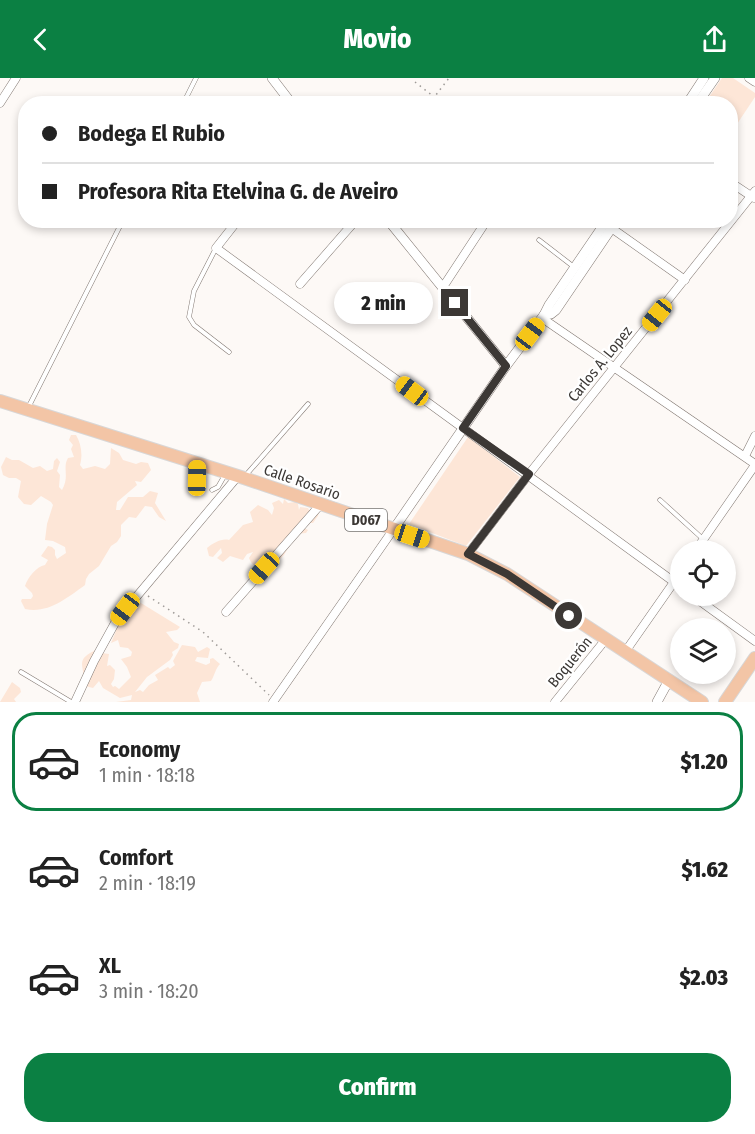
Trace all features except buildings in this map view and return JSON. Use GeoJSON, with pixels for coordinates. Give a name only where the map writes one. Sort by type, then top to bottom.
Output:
{"type":"FeatureCollection","features":[{"type":"Feature","properties":{"kind":"main road","name":"Calle Rosario"},"geometry":{"type":"LineString","coordinates":[[0,401],[197,463],[468,554],[507,574],[702,702]]}},
{"type":"Feature","properties":{"kind":"main road"},"geometry":{"type":"LineString","coordinates":[[725,702],[755,658]]}},
{"type":"Feature","properties":{"kind":"street"},"geometry":{"type":"LineString","coordinates":[[0,102],[16,78]]}},
{"type":"Feature","properties":{"kind":"street"},"geometry":{"type":"LineString","coordinates":[[272,78],[286,96]]}},
{"type":"Feature","properties":{"kind":"street"},"geometry":{"type":"LineString","coordinates":[[692,96],[704,78]]}},
{"type":"Feature","properties":{"kind":"street"},"geometry":{"type":"LineString","coordinates":[[703,96],[715,78]]}},
{"type":"Feature","properties":{"kind":"street"},"geometry":{"type":"LineString","coordinates":[[749,78],[755,82]]}},
{"type":"Feature","properties":{"kind":"street"},"geometry":{"type":"LineString","coordinates":[[738,186],[754,195]]}},
{"type":"Feature","properties":{"kind":"street","name":"Carlos A. Lopez"},"geometry":{"type":"LineString","coordinates":[[738,215],[754,195]]}},
{"type":"Feature","properties":{"kind":"street"},"geometry":{"type":"LineString","coordinates":[[232,228],[216,248],[670,579]]}},
{"type":"Feature","properties":{"kind":"street"},"geometry":{"type":"LineString","coordinates":[[300,284],[349,228]]}},
{"type":"Feature","properties":{"kind":"street"},"geometry":{"type":"LineString","coordinates":[[395,228],[506,366]]}},
{"type":"Feature","properties":{"kind":"street"},"geometry":{"type":"LineString","coordinates":[[443,287],[482,228]]}},
{"type":"Feature","properties":{"kind":"street"},"geometry":{"type":"LineString","coordinates":[[273,701],[604,228]]}},
{"type":"Feature","properties":{"kind":"street"},"geometry":{"type":"LineString","coordinates":[[543,316],[551,314],[556,309],[605,228]]}},
{"type":"Feature","properties":{"kind":"street"},"geometry":{"type":"LineString","coordinates":[[615,228],[685,280]]}},
{"type":"Feature","properties":{"kind":"street","name":"Carlos A. Lopez"},"geometry":{"type":"LineString","coordinates":[[468,554],[529,474],[727,228]]}},
{"type":"Feature","properties":{"kind":"street"},"geometry":{"type":"LineString","coordinates":[[543,316],[755,465],[703,540]]}},
{"type":"Feature","properties":{"kind":"street"},"geometry":{"type":"LineString","coordinates":[[745,456],[755,436]]}},
{"type":"Feature","properties":{"kind":"street"},"geometry":{"type":"LineString","coordinates":[[73,702],[116,621],[236,476]]}},
{"type":"Feature","properties":{"kind":"street"},"geometry":{"type":"LineString","coordinates":[[226,612],[321,504]]}},
{"type":"Feature","properties":{"kind":"street"},"geometry":{"type":"LineString","coordinates":[[625,652],[670,593]]}},
{"type":"Feature","properties":{"kind":"street"},"geometry":{"type":"LineString","coordinates":[[707,606],[755,641]]}},
{"type":"Feature","properties":{"kind":"street","name":"Boquerón"},"geometry":{"type":"LineString","coordinates":[[555,702],[606,639]]}},
{"type":"Feature","properties":{"kind":"street"},"geometry":{"type":"LineString","coordinates":[[657,702],[669,680]]}},
{"type":"Feature","properties":{"kind":"lane"},"geometry":{"type":"LineString","coordinates":[[187,96],[196,78]]}},
{"type":"Feature","properties":{"kind":"lane"},"geometry":{"type":"LineString","coordinates":[[27,408],[119,228]]}},
{"type":"Feature","properties":{"kind":"lane"},"geometry":{"type":"LineString","coordinates":[[539,240],[575,268]]}},
{"type":"Feature","properties":{"kind":"lane"},"geometry":{"type":"LineString","coordinates":[[216,248],[202,271],[194,291],[189,317],[194,325],[229,352]]}},
{"type":"Feature","properties":{"kind":"lane"},"geometry":{"type":"LineString","coordinates":[[212,490],[236,476],[308,404]]}},
{"type":"Feature","properties":{"kind":"lane"},"geometry":{"type":"LineString","coordinates":[[197,463],[197,478],[202,486]]}},
{"type":"Feature","properties":{"kind":"lane"},"geometry":{"type":"LineString","coordinates":[[660,500],[703,540]]}},
{"type":"Feature","properties":{"kind":"lane"},"geometry":{"type":"LineString","coordinates":[[21,672],[73,702]]}},
{"type":"Feature","properties":{"kind":"path"},"geometry":{"type":"LineString","coordinates":[[442,96],[449,78]]}},
{"type":"Feature","properties":{"kind":"path"},"geometry":{"type":"LineString","coordinates":[[415,82],[433,96]]}},
{"type":"Feature","properties":{"kind":"path"},"geometry":{"type":"LineString","coordinates":[[140,591],[203,632],[273,701]]}},
{"type":"Feature","properties":{"kind":"shaded area"},"geometry":{"type":"Polygon","coordinates":[[[722,78],[733,78],[755,93],[755,97],[738,122],[738,96],[710,96],[722,78]]]}},
{"type":"Feature","properties":{"kind":"shaded area"},"geometry":{"type":"Polygon","coordinates":[[[71,435],[76,435],[79,442],[80,465],[83,469],[95,466],[105,469],[110,464],[111,448],[119,453],[123,460],[136,464],[148,463],[151,470],[141,482],[135,481],[137,485],[117,502],[116,510],[120,510],[128,497],[143,497],[150,491],[158,493],[155,503],[166,521],[159,517],[152,507],[145,506],[136,518],[129,517],[121,525],[121,536],[111,546],[99,566],[89,574],[85,585],[64,600],[49,607],[25,609],[22,599],[31,599],[33,596],[25,586],[26,583],[33,573],[45,565],[48,560],[41,556],[48,546],[55,550],[57,559],[66,553],[65,547],[45,540],[53,505],[51,502],[41,496],[31,505],[24,504],[18,497],[21,481],[3,475],[1,467],[6,457],[19,460],[33,468],[40,466],[47,471],[53,469],[57,458],[60,462],[57,471],[60,475],[59,487],[62,490],[66,462],[68,458],[74,457],[71,449],[73,445],[69,440],[71,435]]]}},
{"type":"Feature","properties":{"kind":"shaded area"},"geometry":{"type":"Polygon","coordinates":[[[468,437],[520,477],[466,546],[409,524],[468,437]]]}},
{"type":"Feature","properties":{"kind":"shaded area"},"geometry":{"type":"Polygon","coordinates":[[[284,499],[288,503],[298,504],[299,510],[300,507],[309,510],[317,508],[318,516],[313,523],[304,528],[308,530],[306,533],[296,534],[284,555],[267,572],[252,563],[249,558],[253,552],[247,554],[243,560],[230,556],[223,562],[217,558],[222,553],[221,548],[213,557],[209,556],[207,548],[209,546],[221,540],[229,540],[243,525],[253,522],[250,512],[258,505],[272,515],[274,508],[272,503],[279,500],[283,504],[284,499]]]}},
{"type":"Feature","properties":{"kind":"shaded area"},"geometry":{"type":"Polygon","coordinates":[[[136,600],[180,627],[177,630],[166,632],[174,642],[179,644],[178,648],[172,652],[170,660],[147,677],[135,692],[140,690],[143,692],[158,680],[155,675],[175,665],[173,661],[182,645],[195,647],[198,652],[207,647],[210,649],[208,658],[197,657],[195,661],[206,665],[213,658],[220,664],[211,681],[202,682],[197,693],[200,702],[116,702],[131,700],[132,695],[120,698],[103,688],[99,681],[93,688],[85,686],[83,659],[98,649],[102,653],[109,654],[107,666],[110,665],[115,670],[111,684],[113,687],[119,689],[131,677],[121,659],[131,656],[132,652],[128,648],[120,647],[118,640],[111,643],[116,631],[112,628],[110,618],[114,613],[136,600]]]}},
{"type":"Feature","properties":{"kind":"shaded area"},"geometry":{"type":"Polygon","coordinates":[[[12,682],[20,688],[21,692],[14,699],[16,702],[0,702],[12,682]]]}},
{"type":"Feature","properties":{"kind":"route"},"geometry":{"type":"LineString","coordinates":[[455,303],[506,366],[463,428],[529,474],[468,554],[507,574],[569,616]]}}]}
